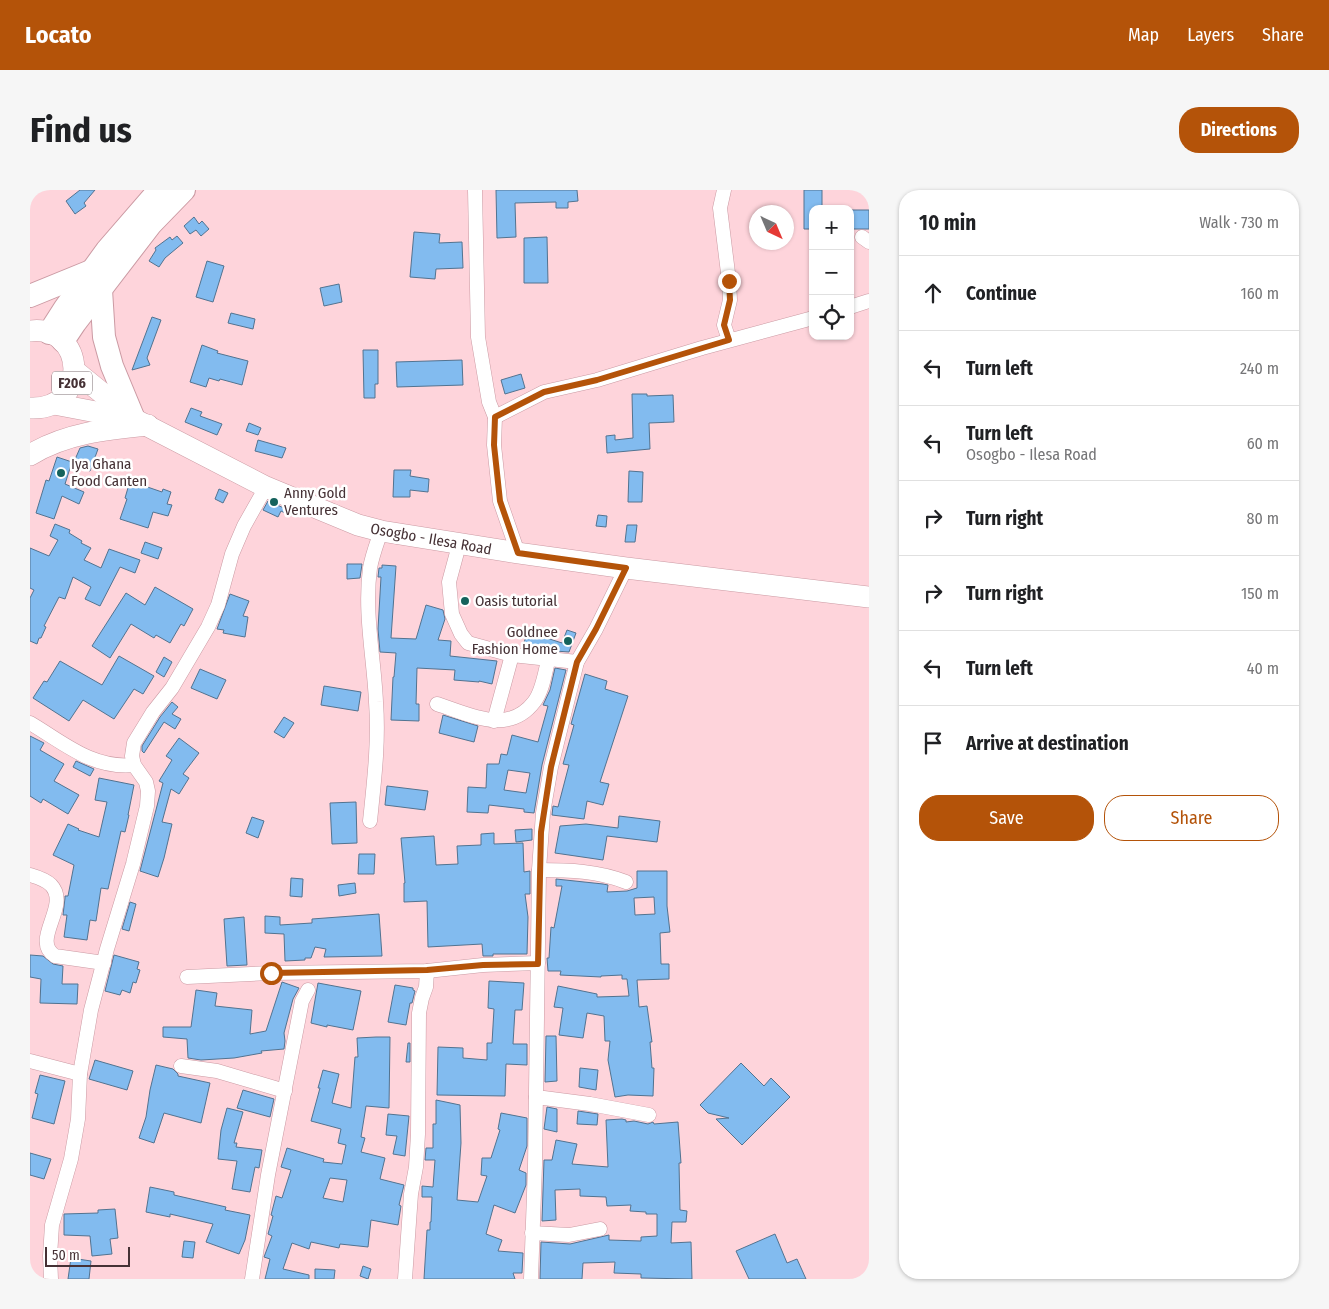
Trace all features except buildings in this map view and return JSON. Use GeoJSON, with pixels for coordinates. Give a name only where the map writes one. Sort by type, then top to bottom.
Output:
{"type":"FeatureCollection","features":[{"type":"Feature","properties":{"kind":"highway"},"geometry":{"type":"LineString","coordinates":[[141,422],[112,366],[104,337],[96,280],[107,250],[159,190]]}},
{"type":"Feature","properties":{"kind":"highway"},"geometry":{"type":"LineString","coordinates":[[48,335],[96,280],[184,190]]}},
{"type":"Feature","properties":{"kind":"highway"},"geometry":{"type":"LineString","coordinates":[[30,296],[96,280]]}},
{"type":"Feature","properties":{"kind":"main road","name":"F206"},"geometry":{"type":"LineString","coordinates":[[30,408],[54,404],[71,387],[75,371],[72,355],[48,335]]}},
{"type":"Feature","properties":{"kind":"main road","name":"Osogbo - Ilesa Road"},"geometry":{"type":"LineString","coordinates":[[75,371],[141,422],[266,487],[358,525],[381,532],[459,545],[626,568],[869,597]]}},
{"type":"Feature","properties":{"kind":"main road","name":"Osogbo - Ilesa Road"},"geometry":{"type":"LineString","coordinates":[[54,404],[141,422]]}},
{"type":"Feature","properties":{"kind":"main road"},"geometry":{"type":"LineString","coordinates":[[30,455],[41,448],[73,436],[141,422]]}},
{"type":"Feature","properties":{"kind":"street"},"geometry":{"type":"LineString","coordinates":[[476,190],[478,337],[489,402],[495,417],[494,445],[500,501],[518,553]]}},
{"type":"Feature","properties":{"kind":"street"},"geometry":{"type":"LineString","coordinates":[[724,190],[720,208],[729,281],[730,300],[724,325],[729,340]]}},
{"type":"Feature","properties":{"kind":"street"},"geometry":{"type":"LineString","coordinates":[[854,306],[869,300]]}},
{"type":"Feature","properties":{"kind":"street"},"geometry":{"type":"LineString","coordinates":[[495,417],[544,392],[597,380],[729,340],[809,319]]}},
{"type":"Feature","properties":{"kind":"street"},"geometry":{"type":"LineString","coordinates":[[51,1279],[52,1224],[71,1159],[76,1129],[80,1074],[91,1010],[133,864],[147,806],[148,791],[146,782],[134,765],[132,756],[134,743],[152,712],[172,688],[208,627],[218,605],[232,554],[244,526],[266,487]]}},
{"type":"Feature","properties":{"kind":"street"},"geometry":{"type":"LineString","coordinates":[[370,821],[377,743],[376,702],[369,628],[369,592],[370,568],[381,532]]}},
{"type":"Feature","properties":{"kind":"street"},"geometry":{"type":"LineString","coordinates":[[459,545],[449,582],[452,614],[458,628],[468,642],[512,654],[577,662]]}},
{"type":"Feature","properties":{"kind":"street"},"geometry":{"type":"LineString","coordinates":[[531,1279],[539,870],[542,823],[551,767],[577,662],[596,629],[626,568]]}},
{"type":"Feature","properties":{"kind":"street"},"geometry":{"type":"LineString","coordinates":[[494,721],[512,654]]}},
{"type":"Feature","properties":{"kind":"street"},"geometry":{"type":"LineString","coordinates":[[437,704],[494,721],[510,720],[518,716],[535,701],[549,658]]}},
{"type":"Feature","properties":{"kind":"street"},"geometry":{"type":"LineString","coordinates":[[30,723],[90,759],[111,766],[134,765]]}},
{"type":"Feature","properties":{"kind":"street"},"geometry":{"type":"LineString","coordinates":[[539,870],[569,870],[606,874],[626,882]]}},
{"type":"Feature","properties":{"kind":"street"},"geometry":{"type":"LineString","coordinates":[[30,875],[50,884],[56,896],[46,938],[47,948],[50,953],[55,956],[104,963]]}},
{"type":"Feature","properties":{"kind":"street"},"geometry":{"type":"LineString","coordinates":[[187,977],[271,973],[427,970],[483,965],[538,964]]}},
{"type":"Feature","properties":{"kind":"street"},"geometry":{"type":"LineString","coordinates":[[405,1279],[411,1194],[416,1167],[418,1134],[419,1013],[426,987],[427,970]]}},
{"type":"Feature","properties":{"kind":"street"},"geometry":{"type":"LineString","coordinates":[[252,1279],[268,1175],[302,1001],[308,990]]}},
{"type":"Feature","properties":{"kind":"street"},"geometry":{"type":"LineString","coordinates":[[30,1061],[80,1074]]}},
{"type":"Feature","properties":{"kind":"street"},"geometry":{"type":"LineString","coordinates":[[181,1066],[218,1071],[285,1091]]}},
{"type":"Feature","properties":{"kind":"street"},"geometry":{"type":"LineString","coordinates":[[536,1097],[590,1104],[649,1115]]}},
{"type":"Feature","properties":{"kind":"street"},"geometry":{"type":"LineString","coordinates":[[532,1233],[569,1235],[600,1229]]}},
{"type":"Feature","properties":{"kind":"place","name":"Iya Ghana Food Canten"},"geometry":{"type":"Point","coordinates":[61,473]}},
{"type":"Feature","properties":{"kind":"place","name":"Anny Gold Ventures"},"geometry":{"type":"Point","coordinates":[274,502]}},
{"type":"Feature","properties":{"kind":"place","name":"Oasis tutorial"},"geometry":{"type":"Point","coordinates":[465,601]}},
{"type":"Feature","properties":{"kind":"place","name":"Goldnee Fashion Home"},"geometry":{"type":"Point","coordinates":[568,641]}},
{"type":"Feature","properties":{"kind":"route"},"geometry":{"type":"LineString","coordinates":[[271,973],[427,970],[483,965],[538,964],[541,832],[551,767],[577,662],[596,629],[626,568],[518,553],[500,501],[494,445],[495,417],[544,392],[597,380],[729,340],[724,325],[730,300],[729,281]]}}]}
